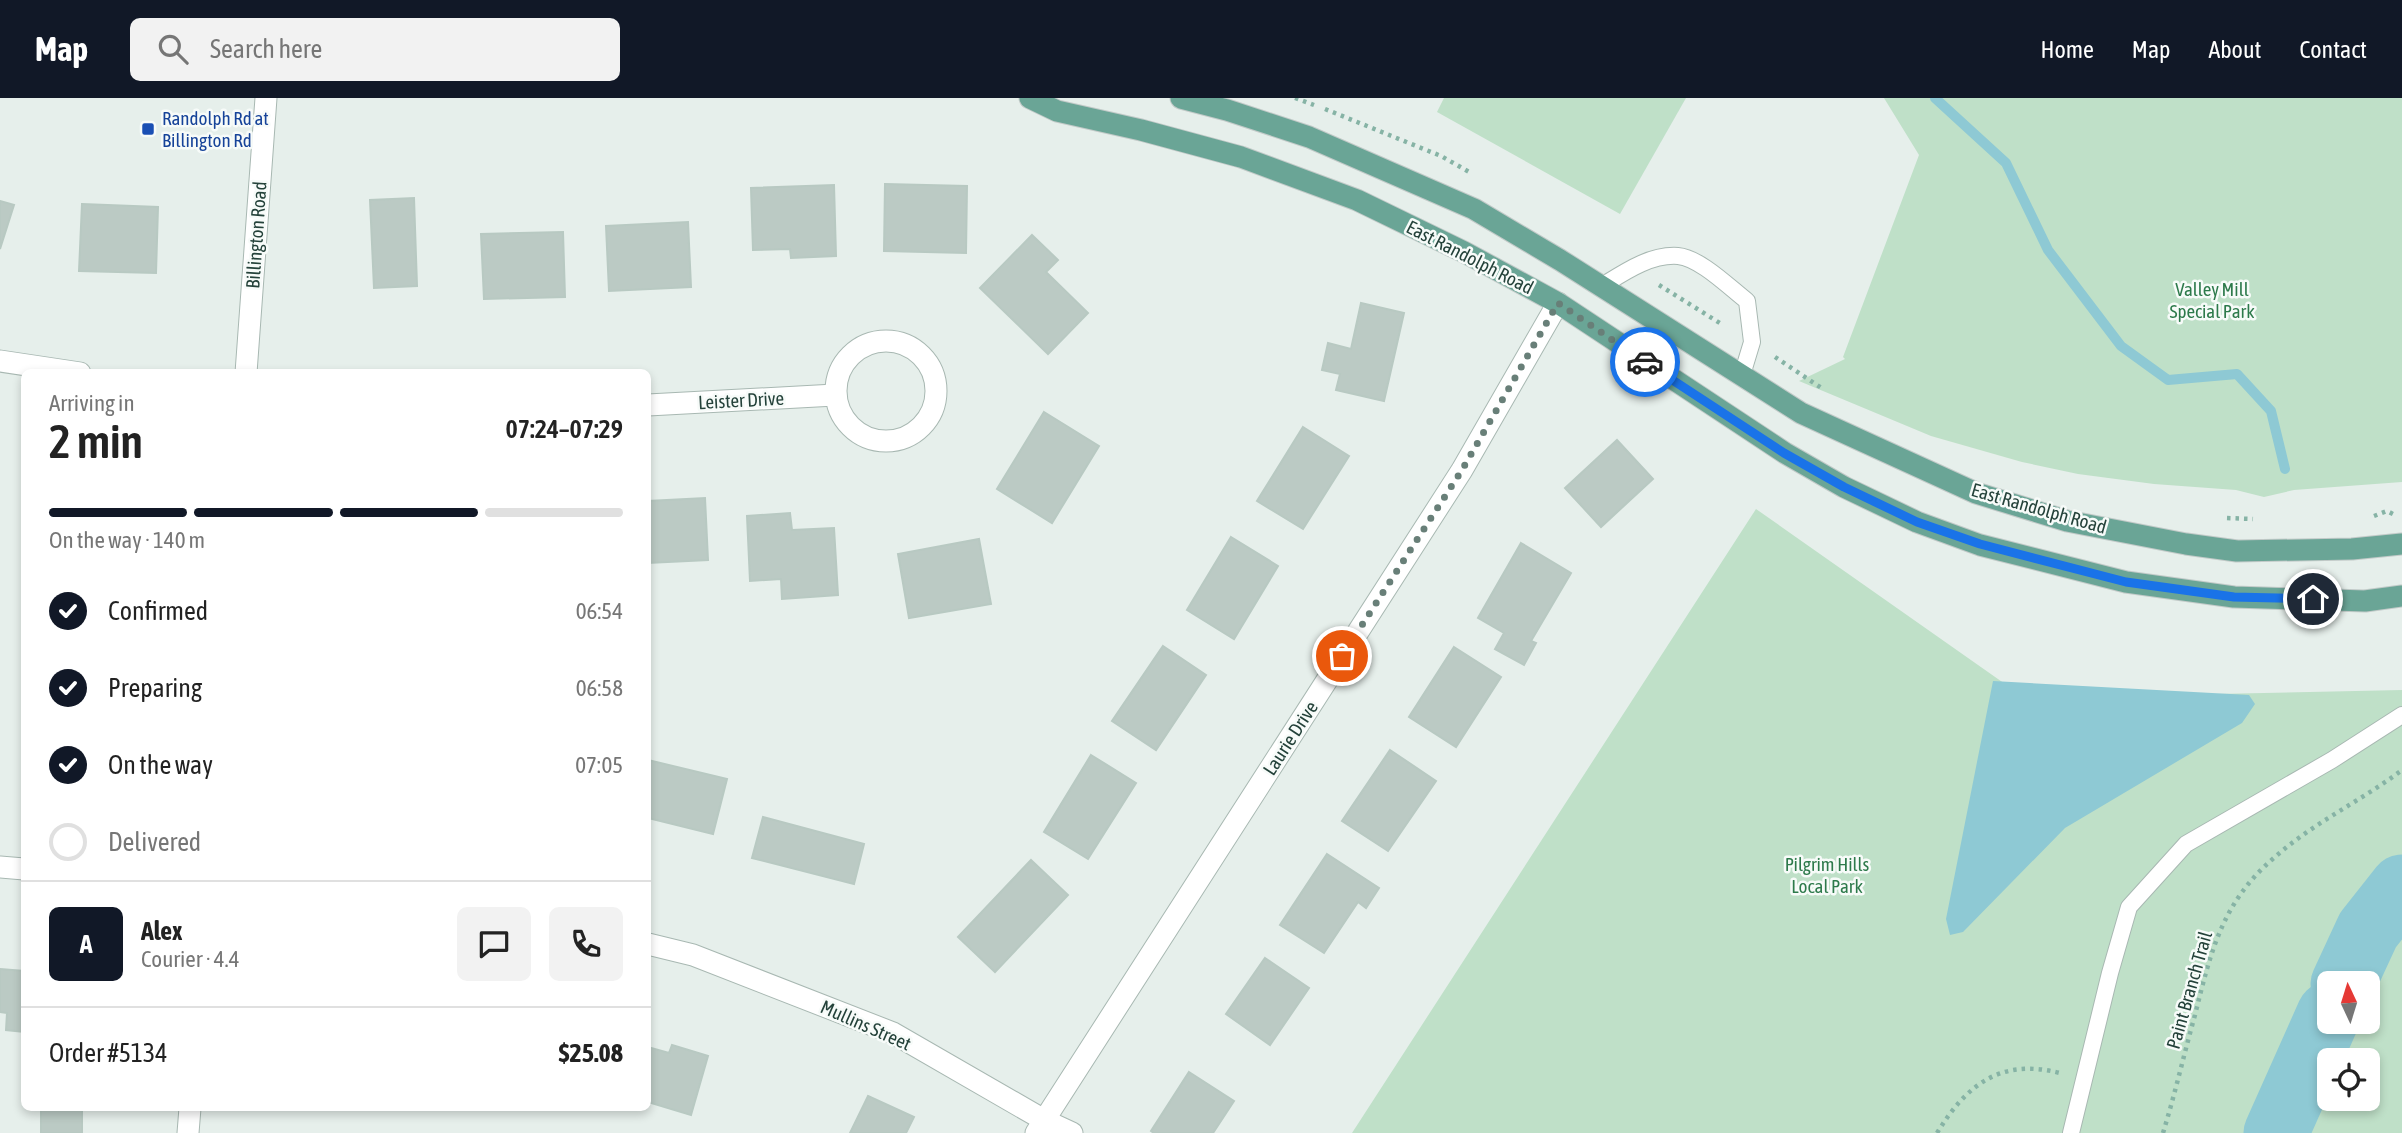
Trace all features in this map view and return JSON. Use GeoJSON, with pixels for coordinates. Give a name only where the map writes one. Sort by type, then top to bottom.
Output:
{"type":"FeatureCollection","features":[{"type":"Feature","properties":{"kind":"main road","name":"East Randolph Road"},"geometry":{"type":"LineString","coordinates":[[1030,98],[1057,111],[1241,157],[1357,200],[1464,251],[1558,303],[1796,460],[1844,487],[1917,522],[1980,544],[2126,582],[2234,597],[2365,601],[2402,596]]}},
{"type":"Feature","properties":{"kind":"main road","name":"East Randolph Road"},"geometry":{"type":"LineString","coordinates":[[1181,98],[1309,137],[1474,209],[1602,286],[1801,413],[1976,493],[2067,521],[2237,551],[2352,549],[2402,544]]}},
{"type":"Feature","properties":{"kind":"street","name":"Billington Road"},"geometry":{"type":"LineString","coordinates":[[246,369],[266,98]]}},
{"type":"Feature","properties":{"kind":"street","name":"Laurie Drive"},"geometry":{"type":"LineString","coordinates":[[1040,1127],[1462,470],[1558,303]]}},
{"type":"Feature","properties":{"kind":"street"},"geometry":{"type":"LineString","coordinates":[[881,341],[901,343],[919,353],[931,368],[936,387],[934,407],[924,424],[909,436],[890,441],[870,440],[853,430],[840,415],[835,395],[837,376],[847,359],[862,346],[881,341]]}},
{"type":"Feature","properties":{"kind":"street"},"geometry":{"type":"LineString","coordinates":[[0,361],[53,369]]}},
{"type":"Feature","properties":{"kind":"street","name":"Leister Drive"},"geometry":{"type":"LineString","coordinates":[[651,405],[835,395]]}},
{"type":"Feature","properties":{"kind":"street"},"geometry":{"type":"LineString","coordinates":[[0,867],[21,869]]}},
{"type":"Feature","properties":{"kind":"street","name":"Mullins Street"},"geometry":{"type":"LineString","coordinates":[[651,945],[693,955],[893,1033],[1040,1127],[1072,1133]]}},
{"type":"Feature","properties":{"kind":"street"},"geometry":{"type":"LineString","coordinates":[[188,1133],[190,1111]]}},
{"type":"Feature","properties":{"kind":"lane"},"geometry":{"type":"LineString","coordinates":[[1602,286],[1631,268],[1656,260],[1679,256],[1705,268],[1746,301],[1752,342],[1742,375]]}},
{"type":"Feature","properties":{"kind":"lane"},"geometry":{"type":"LineString","coordinates":[[2071,1133],[2129,906],[2186,844],[2332,760],[2402,715]]}},
{"type":"Feature","properties":{"kind":"path"},"geometry":{"type":"LineString","coordinates":[[1295,98],[1441,156],[1475,176]]}},
{"type":"Feature","properties":{"kind":"path"},"geometry":{"type":"LineString","coordinates":[[1631,268],[1831,394]]}},
{"type":"Feature","properties":{"kind":"path"},"geometry":{"type":"LineString","coordinates":[[2363,517],[2376,516],[2387,511],[2402,516]]}},
{"type":"Feature","properties":{"kind":"path"},"geometry":{"type":"LineString","coordinates":[[2220,518],[2260,519]]}},
{"type":"Feature","properties":{"kind":"path","name":"Paint Branch Trail"},"geometry":{"type":"LineString","coordinates":[[2163,1133],[2213,945],[2239,897],[2275,856],[2309,830],[2402,770]]}},
{"type":"Feature","properties":{"kind":"path"},"geometry":{"type":"LineString","coordinates":[[1937,1133],[1972,1087],[2004,1071],[2036,1067],[2084,1080]]}},
{"type":"Feature","properties":{"kind":"green space"},"geometry":{"type":"Polygon","coordinates":[[[1444,98],[1686,98],[1620,214],[1437,112],[1444,98]]]}},
{"type":"Feature","properties":{"kind":"green space","name":"Valley Mill Special Park"},"geometry":{"type":"Polygon","coordinates":[[[1884,98],[2402,98],[2402,482],[2294,490],[2264,497],[2236,490],[2154,484],[2078,474],[2022,462],[1931,436],[1799,381],[1845,359],[1843,357],[1919,155],[1884,98]]]}},
{"type":"Feature","properties":{"kind":"green space","name":"Pilgrim Hills Local Park"},"geometry":{"type":"Polygon","coordinates":[[[1756,509],[2025,698],[2402,690],[2402,1133],[1352,1133],[1756,509]]]}},
{"type":"Feature","properties":{"kind":"water"},"geometry":{"type":"Polygon","coordinates":[[[1993,681],[2249,695],[2255,704],[2242,723],[2065,828],[1963,932],[1950,935],[1946,919],[1993,681]]]}},
{"type":"Feature","properties":{"kind":"building"},"geometry":{"type":"Polygon","coordinates":[[[885,184],[967,186],[966,253],[884,251],[885,184]]]}},
{"type":"Feature","properties":{"kind":"building"},"geometry":{"type":"Polygon","coordinates":[[[834,185],[836,256],[791,258],[790,249],[753,250],[751,188],[834,185]]]}},
{"type":"Feature","properties":{"kind":"building"},"geometry":{"type":"Polygon","coordinates":[[[414,198],[417,286],[374,288],[370,200],[414,198]]]}},
{"type":"Feature","properties":{"kind":"building"},"geometry":{"type":"Polygon","coordinates":[[[0,201],[14,205],[0,249],[0,201]]]}},
{"type":"Feature","properties":{"kind":"building"},"geometry":{"type":"Polygon","coordinates":[[[82,204],[158,207],[156,273],[79,271],[82,204]]]}},
{"type":"Feature","properties":{"kind":"building"},"geometry":{"type":"Polygon","coordinates":[[[688,222],[691,287],[609,291],[606,226],[688,222]]]}},
{"type":"Feature","properties":{"kind":"building"},"geometry":{"type":"Polygon","coordinates":[[[563,232],[565,297],[484,299],[481,234],[563,232]]]}},
{"type":"Feature","properties":{"kind":"building"},"geometry":{"type":"Polygon","coordinates":[[[1032,235],[1058,260],[1046,272],[1088,313],[1048,354],[980,288],[1032,235]]]}},
{"type":"Feature","properties":{"kind":"building"},"geometry":{"type":"Polygon","coordinates":[[[1361,303],[1404,313],[1384,401],[1336,390],[1340,374],[1322,370],[1328,343],[1351,349],[1361,303]]]}},
{"type":"Feature","properties":{"kind":"building"},"geometry":{"type":"Polygon","coordinates":[[[1044,412],[1099,446],[1052,523],[997,489],[1044,412]]]}},
{"type":"Feature","properties":{"kind":"building"},"geometry":{"type":"Polygon","coordinates":[[[1303,427],[1349,456],[1303,529],[1257,501],[1303,427]]]}},
{"type":"Feature","properties":{"kind":"building"},"geometry":{"type":"Polygon","coordinates":[[[1617,440],[1653,479],[1601,527],[1565,488],[1617,440]]]}},
{"type":"Feature","properties":{"kind":"building"},"geometry":{"type":"Polygon","coordinates":[[[705,498],[708,560],[651,563],[651,501],[705,498]]]}},
{"type":"Feature","properties":{"kind":"building"},"geometry":{"type":"Polygon","coordinates":[[[790,513],[792,530],[834,528],[838,595],[782,599],[781,579],[750,581],[747,516],[790,513]]]}},
{"type":"Feature","properties":{"kind":"building"},"geometry":{"type":"Polygon","coordinates":[[[1231,537],[1278,566],[1234,639],[1187,610],[1231,537]]]}},
{"type":"Feature","properties":{"kind":"building"},"geometry":{"type":"Polygon","coordinates":[[[979,539],[991,604],[909,618],[898,554],[979,539]]]}},
{"type":"Feature","properties":{"kind":"building"},"geometry":{"type":"Polygon","coordinates":[[[1521,543],[1571,573],[1531,641],[1536,643],[1524,665],[1495,649],[1504,633],[1478,618],[1521,543]]]}},
{"type":"Feature","properties":{"kind":"building"},"geometry":{"type":"Polygon","coordinates":[[[1163,646],[1206,675],[1156,750],[1112,721],[1163,646]]]}},
{"type":"Feature","properties":{"kind":"building"},"geometry":{"type":"Polygon","coordinates":[[[1454,647],[1501,677],[1456,747],[1409,717],[1454,647]]]}},
{"type":"Feature","properties":{"kind":"building"},"geometry":{"type":"Polygon","coordinates":[[[1390,750],[1436,781],[1388,851],[1342,821],[1390,750]]]}},
{"type":"Feature","properties":{"kind":"building"},"geometry":{"type":"Polygon","coordinates":[[[1091,755],[1136,783],[1088,859],[1044,832],[1091,755]]]}},
{"type":"Feature","properties":{"kind":"building"},"geometry":{"type":"Polygon","coordinates":[[[651,761],[727,779],[713,834],[651,819],[651,761]]]}},
{"type":"Feature","properties":{"kind":"building"},"geometry":{"type":"Polygon","coordinates":[[[763,817],[864,844],[854,884],[752,858],[763,817]]]}},
{"type":"Feature","properties":{"kind":"building"},"geometry":{"type":"Polygon","coordinates":[[[1327,854],[1379,888],[1366,908],[1358,902],[1324,953],[1280,925],[1327,854]]]}},
{"type":"Feature","properties":{"kind":"building"},"geometry":{"type":"Polygon","coordinates":[[[1031,860],[1068,895],[995,972],[958,937],[1031,860]]]}},
{"type":"Feature","properties":{"kind":"building"},"geometry":{"type":"Polygon","coordinates":[[[1265,958],[1309,988],[1270,1045],[1226,1014],[1265,958]]]}},
{"type":"Feature","properties":{"kind":"building"},"geometry":{"type":"Polygon","coordinates":[[[0,969],[21,971],[21,1032],[6,1030],[7,1013],[0,1012],[0,969]]]}},
{"type":"Feature","properties":{"kind":"building"},"geometry":{"type":"Polygon","coordinates":[[[672,1045],[708,1056],[691,1115],[651,1103],[651,1048],[669,1053],[672,1045]]]}},
{"type":"Feature","properties":{"kind":"building"},"geometry":{"type":"Polygon","coordinates":[[[1189,1072],[1234,1101],[1213,1133],[1154,1133],[1151,1131],[1189,1072]]]}},
{"type":"Feature","properties":{"kind":"building"},"geometry":{"type":"Polygon","coordinates":[[[868,1096],[914,1117],[906,1133],[850,1133],[868,1096]]]}},
{"type":"Feature","properties":{"kind":"building"},"geometry":{"type":"Polygon","coordinates":[[[41,1111],[82,1111],[82,1133],[41,1133],[41,1111]]]}},
{"type":"Feature","properties":{"kind":"waterway"},"geometry":{"type":"LineString","coordinates":[[1935,98],[2006,163],[2048,250],[2121,346],[2168,380],[2237,374],[2271,411],[2285,469]]}},
{"type":"Feature","properties":{"kind":"waterway"},"geometry":{"type":"LineString","coordinates":[[2349,971],[2368,930],[2402,887]]}},
{"type":"Feature","properties":{"kind":"waterway"},"geometry":{"type":"LineString","coordinates":[[2276,1133],[2320,1034]]}},
{"type":"Feature","properties":{"kind":"way so far"},"geometry":{"type":"LineString","coordinates":[[1342,656],[1462,470],[1558,303],[1645,362]]}},
{"type":"Feature","properties":{"kind":"place","name":"Randolph Rd at Billington Rd"},"geometry":{"type":"Point","coordinates":[148,129]}},
{"type":"Feature","properties":{"kind":"route"},"geometry":{"type":"LineString","coordinates":[[1645,362],[1784,453],[1844,487],[1917,522],[1980,544],[2126,582],[2234,597],[2313,599]]}}]}
